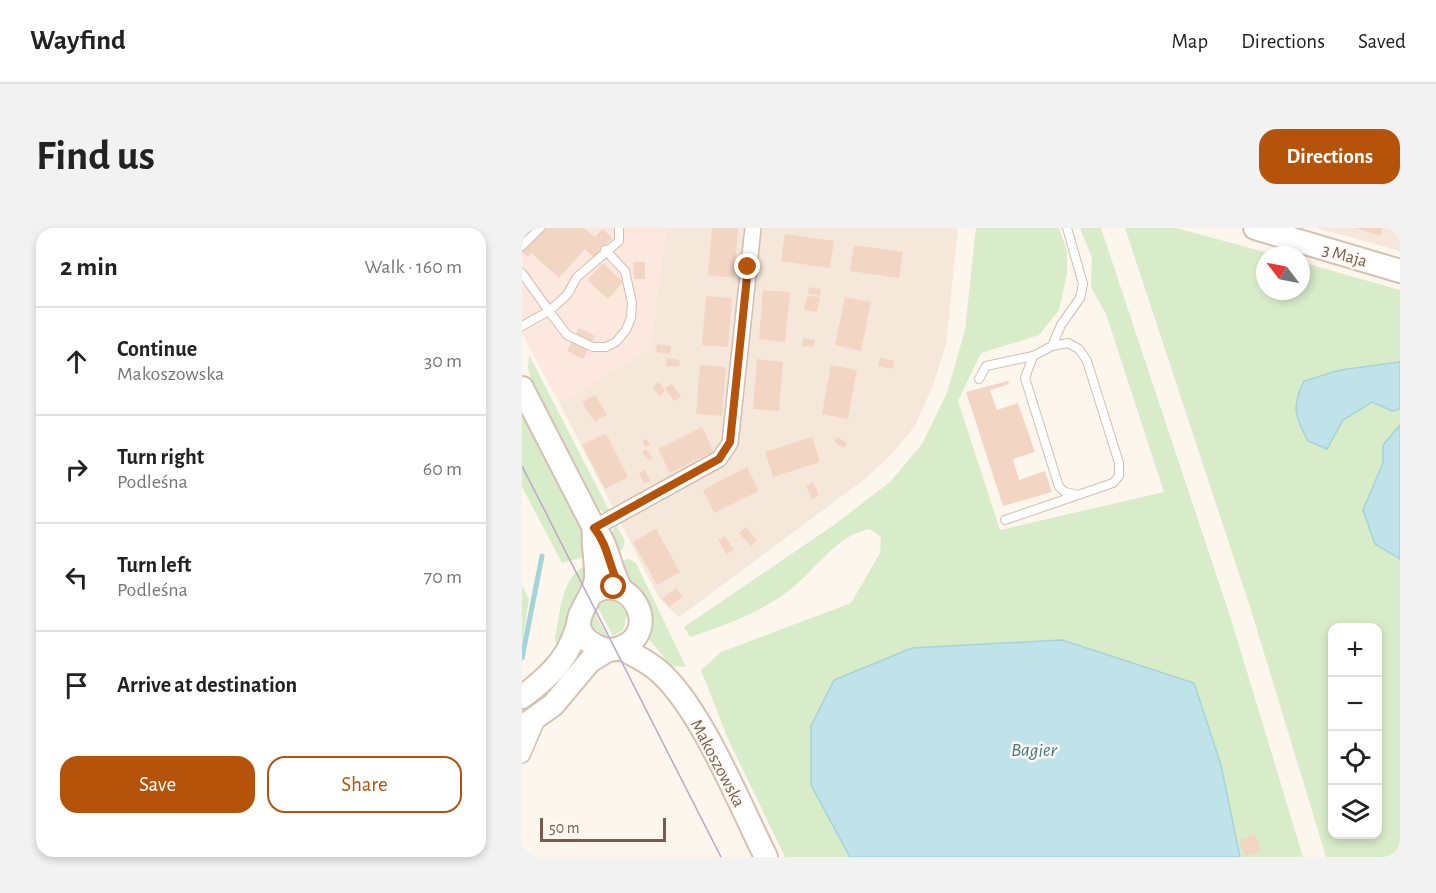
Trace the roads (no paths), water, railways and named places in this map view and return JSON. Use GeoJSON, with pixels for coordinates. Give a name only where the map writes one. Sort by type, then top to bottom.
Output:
{"type":"FeatureCollection","features":[{"type":"Feature","properties":{"kind":"main road","name":"3 Maja"},"geometry":{"type":"LineString","coordinates":[[1254,228],[1400,271]]}},
{"type":"Feature","properties":{"kind":"main road","name":"Makoszowska"},"geometry":{"type":"LineString","coordinates":[[522,388],[594,528],[603,540],[614,577],[621,589],[633,597],[640,610],[640,629],[662,674],[697,721],[766,857]]}},
{"type":"Feature","properties":{"kind":"main road","name":"Makoszowska"},"geometry":{"type":"LineString","coordinates":[[594,528],[596,578],[591,594],[582,605],[580,615],[580,625],[586,638],[599,648],[614,649],[662,674]]}},
{"type":"Feature","properties":{"kind":"main road"},"geometry":{"type":"LineString","coordinates":[[591,594],[601,589],[621,589]]}},
{"type":"Feature","properties":{"kind":"main road"},"geometry":{"type":"LineString","coordinates":[[522,697],[553,670],[572,646],[580,615]]}},
{"type":"Feature","properties":{"kind":"main road"},"geometry":{"type":"LineString","coordinates":[[531,721],[569,687],[590,661],[631,642],[640,629]]}},
{"type":"Feature","properties":{"kind":"street"},"geometry":{"type":"LineString","coordinates":[[594,528],[719,459],[730,442],[753,228]]}},
{"type":"Feature","properties":{"kind":"street"},"geometry":{"type":"LineString","coordinates":[[522,755],[532,727],[531,721]]}},
{"type":"Feature","properties":{"kind":"lane"},"geometry":{"type":"LineString","coordinates":[[522,246],[540,228]]}},
{"type":"Feature","properties":{"kind":"lane"},"geometry":{"type":"LineString","coordinates":[[522,326],[549,311],[567,295],[577,277],[605,250],[619,241],[619,228]]}},
{"type":"Feature","properties":{"kind":"lane"},"geometry":{"type":"LineString","coordinates":[[1052,346],[1060,325],[1080,298],[1083,284],[1066,228]]}},
{"type":"Feature","properties":{"kind":"lane"},"geometry":{"type":"LineString","coordinates":[[522,273],[567,335],[593,346],[606,347],[621,336],[631,318],[632,303],[625,271],[605,250]]}},
{"type":"Feature","properties":{"kind":"lane"},"geometry":{"type":"LineString","coordinates":[[979,379],[986,366],[1033,356],[1052,346],[1068,343],[1079,349],[1087,361],[1119,463],[1119,476],[1113,483],[1005,520]]}},
{"type":"Feature","properties":{"kind":"lane"},"geometry":{"type":"LineString","coordinates":[[1033,356],[1025,378],[1059,487],[1065,492],[1078,495]]}},
{"type":"Feature","properties":{"kind":"water"},"geometry":{"type":"Polygon","coordinates":[[[1400,362],[1400,409],[1392,411],[1372,402],[1343,420],[1327,449],[1308,441],[1296,412],[1297,398],[1304,381],[1340,370],[1400,362]]]}},
{"type":"Feature","properties":{"kind":"water"},"geometry":{"type":"Polygon","coordinates":[[[1400,425],[1400,559],[1375,544],[1363,510],[1383,463],[1383,445],[1400,425]]]}},
{"type":"Feature","properties":{"kind":"water","name":"Bagier"},"geometry":{"type":"Polygon","coordinates":[[[1062,640],[1194,683],[1221,765],[1240,857],[850,857],[811,785],[811,726],[834,680],[912,648],[1062,640]]]}},
{"type":"Feature","properties":{"kind":"waterway"},"geometry":{"type":"LineString","coordinates":[[522,658],[542,556]]}},
{"type":"Feature","properties":{"kind":"tram line"},"geometry":{"type":"LineString","coordinates":[[522,466],[721,857]]}}]}
